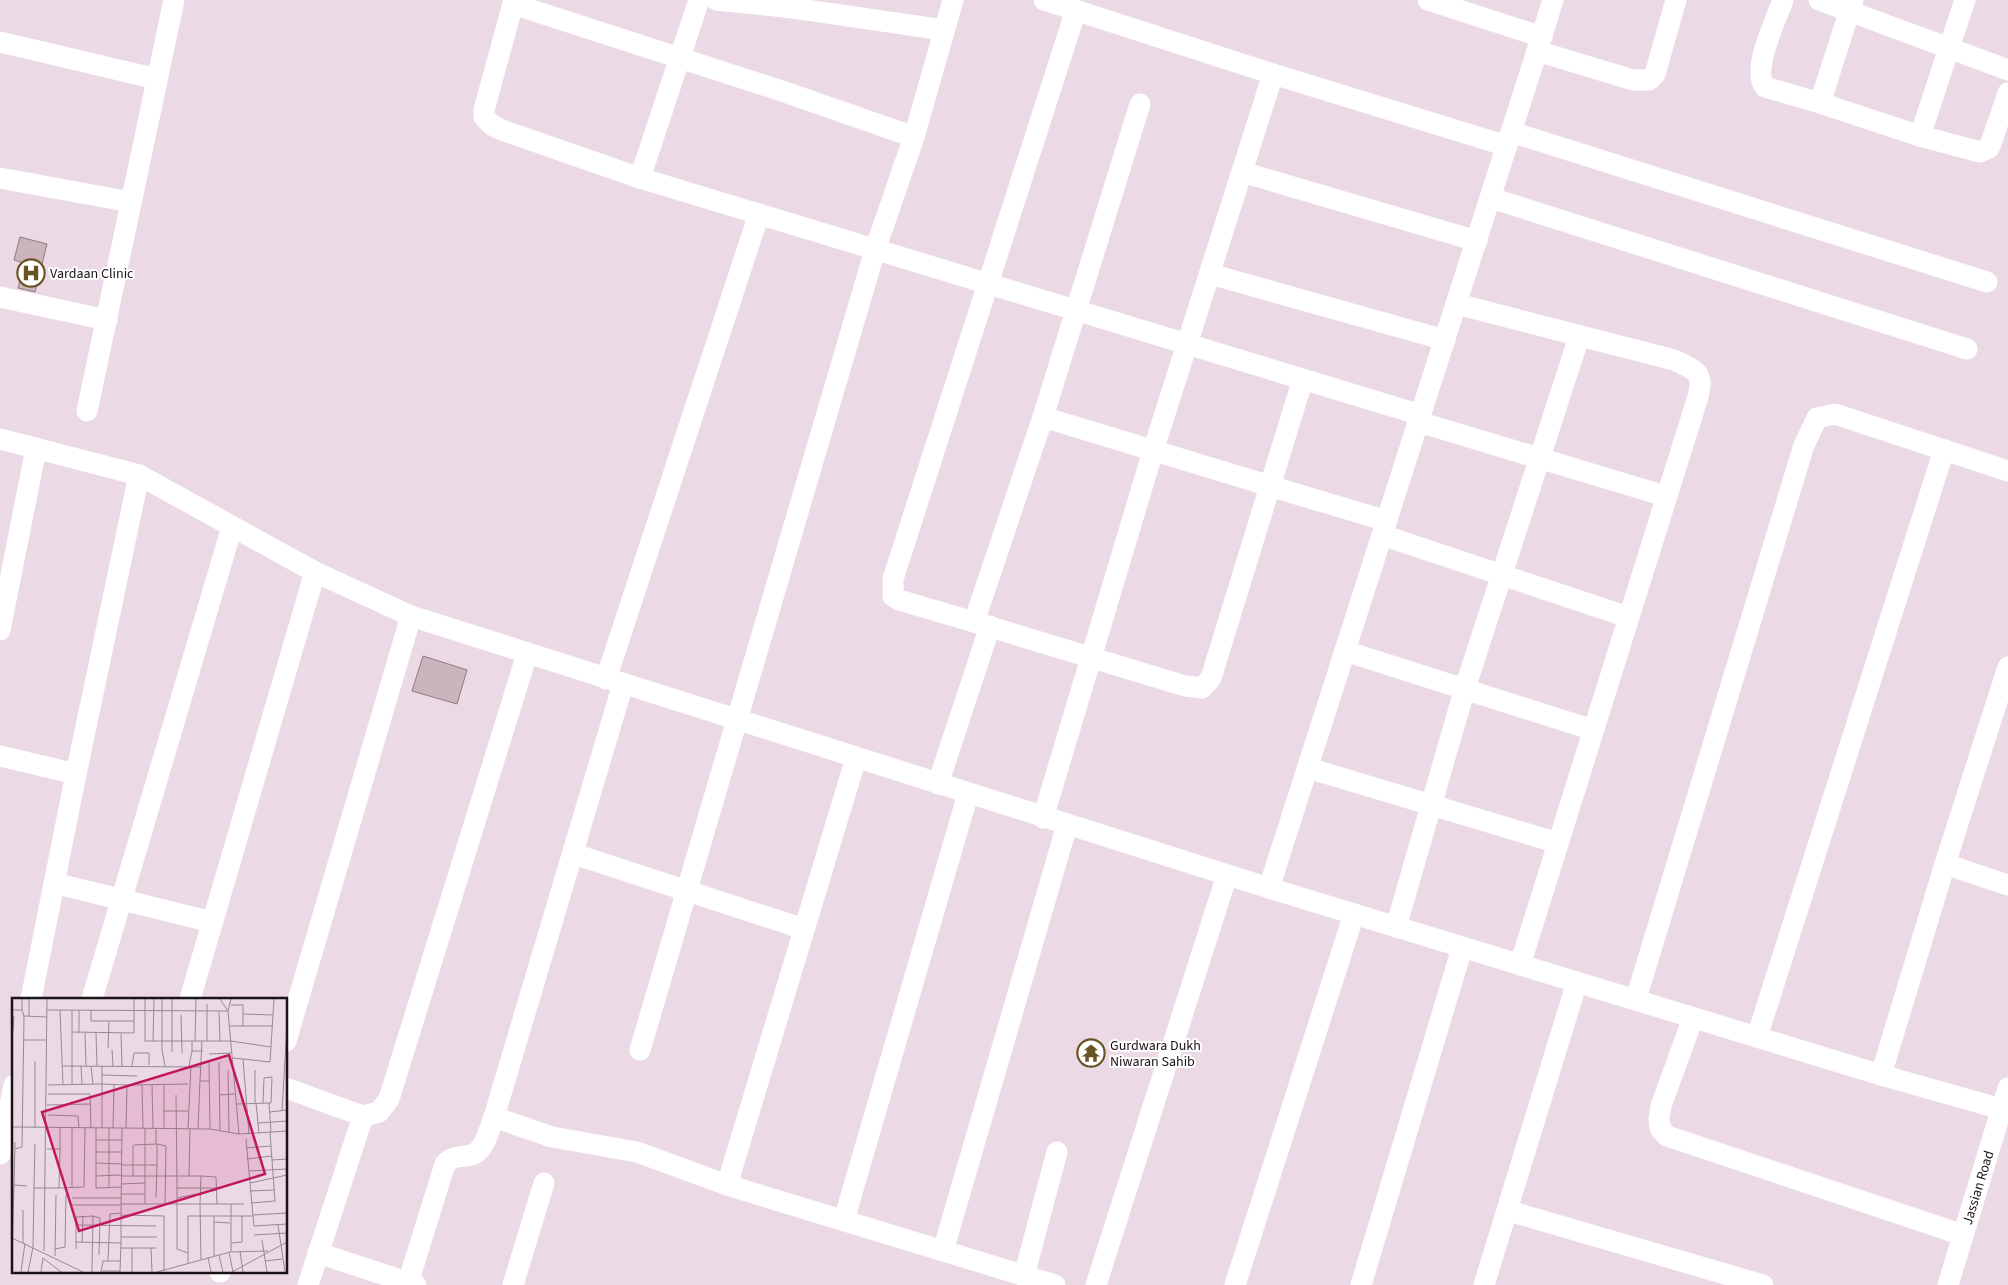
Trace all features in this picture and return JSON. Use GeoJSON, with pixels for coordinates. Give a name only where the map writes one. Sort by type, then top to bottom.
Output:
{"type":"FeatureCollection","features":[{"type":"Feature","properties":{"kind":"street"},"geometry":{"type":"LineString","coordinates":[[88,411],[174,0]]}},
{"type":"Feature","properties":{"kind":"street"},"geometry":{"type":"LineString","coordinates":[[640,178],[700,0]]}},
{"type":"Feature","properties":{"kind":"street"},"geometry":{"type":"LineString","coordinates":[[716,0],[793,8],[944,30]]}},
{"type":"Feature","properties":{"kind":"street"},"geometry":{"type":"LineString","coordinates":[[640,1050],[875,250],[914,137],[953,0]]}},
{"type":"Feature","properties":{"kind":"street"},"geometry":{"type":"LineString","coordinates":[[1044,0],[1273,74],[1509,139],[1987,282]]}},
{"type":"Feature","properties":{"kind":"street"},"geometry":{"type":"LineString","coordinates":[[1428,0],[1633,80],[1650,80],[1655,74],[1676,0]]}},
{"type":"Feature","properties":{"kind":"street"},"geometry":{"type":"LineString","coordinates":[[1269,888],[1553,0]]}},
{"type":"Feature","properties":{"kind":"street"},"geometry":{"type":"LineString","coordinates":[[1783,0],[1760,67],[1760,82],[1765,87],[1971,151],[1984,151],[1991,143],[2008,93]]}},
{"type":"Feature","properties":{"kind":"street"},"geometry":{"type":"LineString","coordinates":[[1818,0],[1851,6],[1949,48],[2008,70]]}},
{"type":"Feature","properties":{"kind":"street"},"geometry":{"type":"LineString","coordinates":[[1920,136],[1965,0]]}},
{"type":"Feature","properties":{"kind":"street"},"geometry":{"type":"LineString","coordinates":[[914,137],[513,2],[486,98],[484,117],[492,125],[502,130],[640,178],[1303,379],[1540,458],[1665,496]]}},
{"type":"Feature","properties":{"kind":"street"},"geometry":{"type":"LineString","coordinates":[[1820,103],[1851,6]]}},
{"type":"Feature","properties":{"kind":"street"},"geometry":{"type":"LineString","coordinates":[[1076,10],[892,589],[893,596],[899,600],[1186,686],[1202,688],[1211,678],[1303,379]]}},
{"type":"Feature","properties":{"kind":"street"},"geometry":{"type":"LineString","coordinates":[[0,42],[157,79]]}},
{"type":"Feature","properties":{"kind":"street"},"geometry":{"type":"LineString","coordinates":[[1044,818],[1089,657],[1152,451],[1188,345],[1273,74]]}},
{"type":"Feature","properties":{"kind":"street"},"geometry":{"type":"LineString","coordinates":[[938,784],[982,624],[1043,418],[1140,104]]}},
{"type":"Feature","properties":{"kind":"street"},"geometry":{"type":"LineString","coordinates":[[1242,172],[1477,241]]}},
{"type":"Feature","properties":{"kind":"street"},"geometry":{"type":"LineString","coordinates":[[0,178],[132,202]]}},
{"type":"Feature","properties":{"kind":"street"},"geometry":{"type":"LineString","coordinates":[[1491,198],[1967,349]]}},
{"type":"Feature","properties":{"kind":"street"},"geometry":{"type":"LineString","coordinates":[[318,1253],[412,1284],[445,1164],[454,1157],[477,1153],[482,1146],[494,1117],[574,854],[614,682],[759,214]]}},
{"type":"Feature","properties":{"kind":"street"},"geometry":{"type":"LineString","coordinates":[[1210,274],[1445,340]]}},
{"type":"Feature","properties":{"kind":"street"},"geometry":{"type":"LineString","coordinates":[[0,297],[107,320]]}},
{"type":"Feature","properties":{"kind":"street"},"geometry":{"type":"LineString","coordinates":[[1457,304],[1674,360],[1697,372],[1700,378],[1699,390],[1520,965]]}},
{"type":"Feature","properties":{"kind":"street"},"geometry":{"type":"LineString","coordinates":[[1396,927],[1433,805],[1465,688],[1579,337]]}},
{"type":"Feature","properties":{"kind":"street"},"geometry":{"type":"LineString","coordinates":[[1636,999],[1809,432],[1817,418],[1835,414],[2008,470]]}},
{"type":"Feature","properties":{"kind":"street"},"geometry":{"type":"LineString","coordinates":[[1043,418],[1270,486],[1385,528],[1502,575],[1628,617]]}},
{"type":"Feature","properties":{"kind":"street"},"geometry":{"type":"LineString","coordinates":[[0,439],[139,475],[315,572],[411,616],[736,721],[1462,948],[1636,999],[1881,1075],[2005,1110]]}},
{"type":"Feature","properties":{"kind":"street"},"geometry":{"type":"LineString","coordinates":[[0,630],[36,448]]}},
{"type":"Feature","properties":{"kind":"street"},"geometry":{"type":"LineString","coordinates":[[1757,1036],[1944,450]]}},
{"type":"Feature","properties":{"kind":"street"},"geometry":{"type":"LineString","coordinates":[[31,998],[139,475]]}},
{"type":"Feature","properties":{"kind":"street"},"geometry":{"type":"LineString","coordinates":[[92,998],[232,527]]}},
{"type":"Feature","properties":{"kind":"street"},"geometry":{"type":"LineString","coordinates":[[190,998],[315,572]]}},
{"type":"Feature","properties":{"kind":"street"},"geometry":{"type":"LineString","coordinates":[[288,1034],[411,616]]}},
{"type":"Feature","properties":{"kind":"street"},"geometry":{"type":"LineString","coordinates":[[1346,650],[1593,730]]}},
{"type":"Feature","properties":{"kind":"street"},"geometry":{"type":"LineString","coordinates":[[288,1089],[363,1116],[379,1112],[390,1099],[527,654]]}},
{"type":"Feature","properties":{"kind":"street"},"geometry":{"type":"LineString","coordinates":[[1881,1075],[1945,864],[2008,667]]}},
{"type":"Feature","properties":{"kind":"street"},"geometry":{"type":"LineString","coordinates":[[0,756],[76,774]]}},
{"type":"Feature","properties":{"kind":"street"},"geometry":{"type":"LineString","coordinates":[[727,1185],[856,758]]}},
{"type":"Feature","properties":{"kind":"street"},"geometry":{"type":"LineString","coordinates":[[1308,768],[1558,843]]}},
{"type":"Feature","properties":{"kind":"street"},"geometry":{"type":"LineString","coordinates":[[844,1220],[968,794]]}},
{"type":"Feature","properties":{"kind":"street"},"geometry":{"type":"LineString","coordinates":[[943,1251],[1068,825]]}},
{"type":"Feature","properties":{"kind":"street"},"geometry":{"type":"LineString","coordinates":[[574,854],[804,929]]}},
{"type":"Feature","properties":{"kind":"street"},"geometry":{"type":"LineString","coordinates":[[1945,864],[2008,885]]}},
{"type":"Feature","properties":{"kind":"street"},"geometry":{"type":"LineString","coordinates":[[1096,1285],[1227,875]]}},
{"type":"Feature","properties":{"kind":"street"},"geometry":{"type":"LineString","coordinates":[[54,883],[212,922]]}},
{"type":"Feature","properties":{"kind":"street"},"geometry":{"type":"LineString","coordinates":[[1235,1285],[1354,914]]}},
{"type":"Feature","properties":{"kind":"street"},"geometry":{"type":"LineString","coordinates":[[1361,1285],[1462,948]]}},
{"type":"Feature","properties":{"kind":"street"},"geometry":{"type":"LineString","coordinates":[[1484,1285],[1509,1211],[1576,982]]}},
{"type":"Feature","properties":{"kind":"street"},"geometry":{"type":"LineString","coordinates":[[1693,1018],[1660,1111],[1660,1128],[1667,1136],[1963,1235]]}},
{"type":"Feature","properties":{"kind":"street","name":"Jassian Road"},"geometry":{"type":"LineString","coordinates":[[1948,1285],[2005,1110],[2008,1088]]}},
{"type":"Feature","properties":{"kind":"street"},"geometry":{"type":"LineString","coordinates":[[0,1154],[12,1096]]}},
{"type":"Feature","properties":{"kind":"street"},"geometry":{"type":"LineString","coordinates":[[308,1285],[363,1116]]}},
{"type":"Feature","properties":{"kind":"street"},"geometry":{"type":"LineString","coordinates":[[494,1117],[552,1137],[637,1152],[727,1185],[1055,1285]]}},
{"type":"Feature","properties":{"kind":"street"},"geometry":{"type":"LineString","coordinates":[[1024,1276],[1057,1152]]}},
{"type":"Feature","properties":{"kind":"street"},"geometry":{"type":"LineString","coordinates":[[513,1285],[544,1183]]}},
{"type":"Feature","properties":{"kind":"street"},"geometry":{"type":"LineString","coordinates":[[1509,1211],[1763,1285]]}},
{"type":"Feature","properties":{"kind":"building"},"geometry":{"type":"Polygon","coordinates":[[[20,237],[47,244],[35,292],[18,288],[24,263],[14,260],[20,237]]]}},
{"type":"Feature","properties":{"kind":"building"},"geometry":{"type":"Polygon","coordinates":[[[423,656],[467,670],[457,704],[412,691],[423,656]]]}},
{"type":"Feature","properties":{"kind":"place","name":"Vardaan Clinic"},"geometry":{"type":"Point","coordinates":[31,273]}},
{"type":"Feature","properties":{"kind":"place","name":"Gurdwara Dukh Niwaran Sahib"},"geometry":{"type":"Point","coordinates":[1091,1053]}}]}
